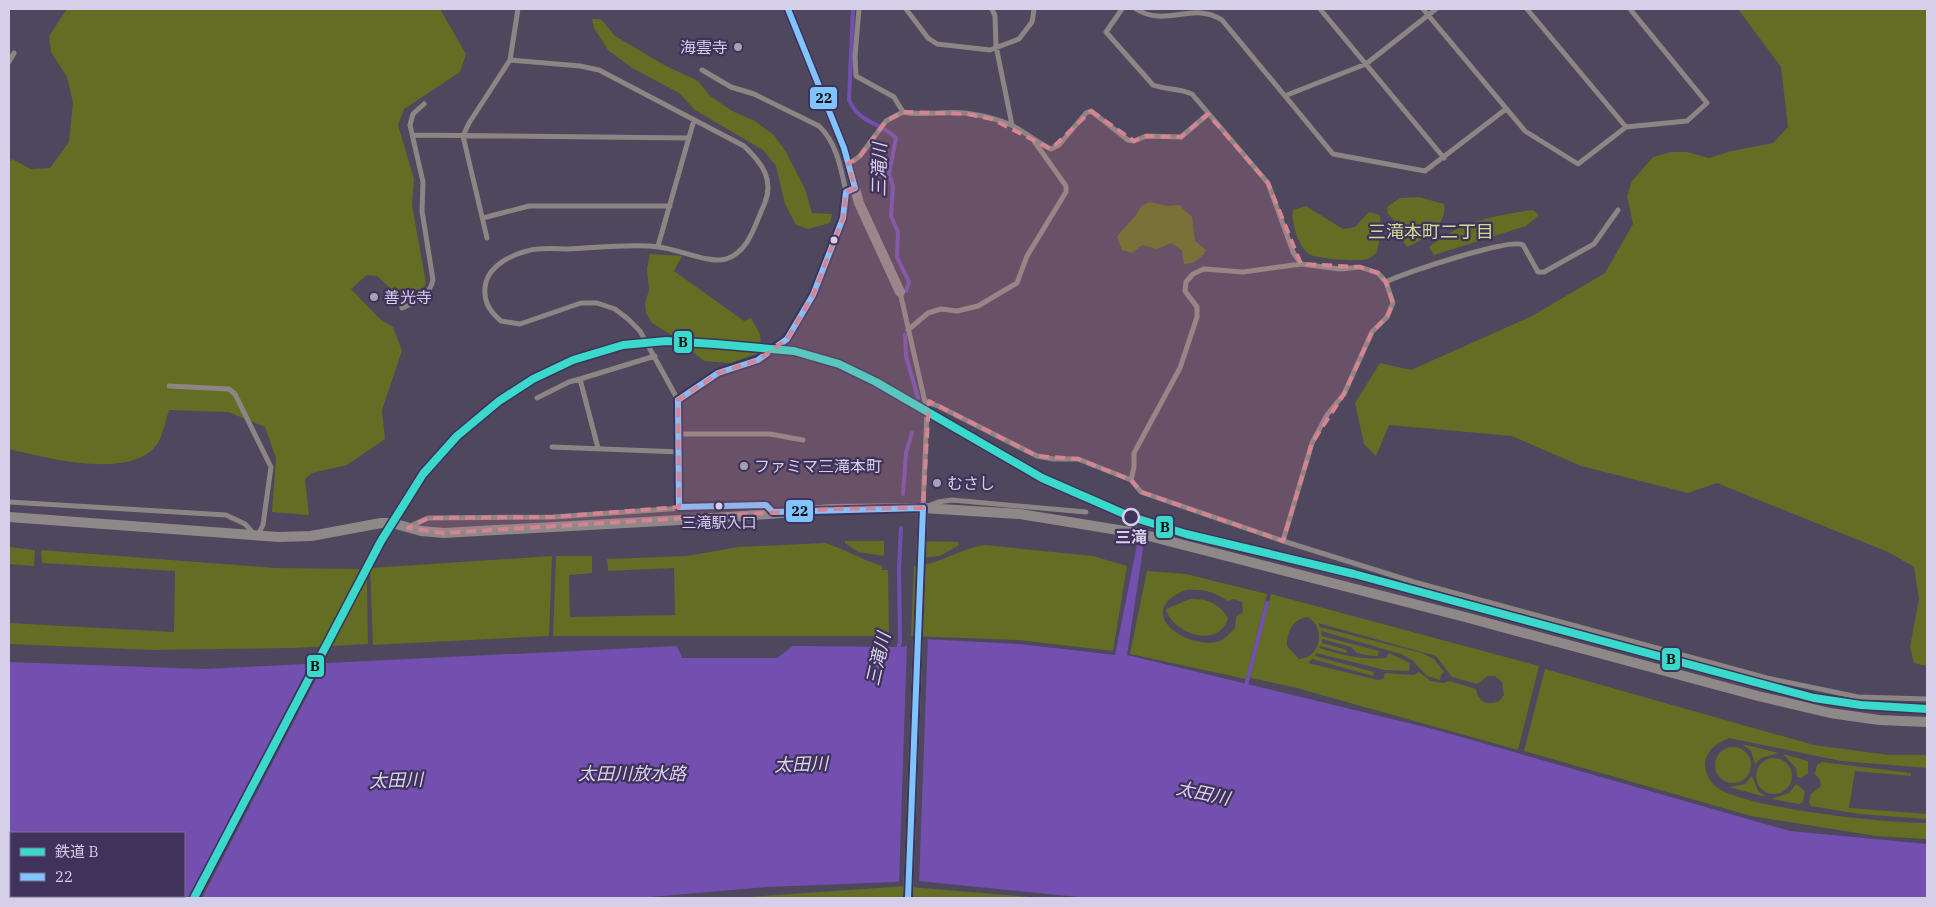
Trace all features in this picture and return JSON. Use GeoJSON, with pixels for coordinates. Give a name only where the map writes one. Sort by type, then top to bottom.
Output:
{"type":"FeatureCollection","features":[{"type":"Feature","properties":{"kind":"street"},"geometry":{"type":"LineString","coordinates":[[487,238],[463,136],[469,123],[510,60],[518,9]]}},
{"type":"Feature","properties":{"kind":"street"},"geometry":{"type":"LineString","coordinates":[[678,400],[718,373],[758,360],[786,339],[813,295],[843,218],[850,190],[848,164],[788,9]]}},
{"type":"Feature","properties":{"kind":"street"},"geometry":{"type":"LineString","coordinates":[[859,9],[855,56],[856,76],[894,97],[903,112]]}},
{"type":"Feature","properties":{"kind":"street"},"geometry":{"type":"LineString","coordinates":[[906,9],[928,38],[938,44],[990,50],[996,46],[1019,39],[1032,22],[1034,10]]}},
{"type":"Feature","properties":{"kind":"street"},"geometry":{"type":"LineString","coordinates":[[992,9],[996,16],[996,46],[1012,125]]}},
{"type":"Feature","properties":{"kind":"street"},"geometry":{"type":"LineString","coordinates":[[1122,9],[1106,32],[1153,86],[1181,88],[1192,94],[1268,183],[1293,252],[1301,264]]}},
{"type":"Feature","properties":{"kind":"street"},"geometry":{"type":"LineString","coordinates":[[1136,9],[1147,16],[1163,18],[1199,12],[1211,13],[1222,20],[1287,94],[1333,154],[1426,171],[1506,109]]}},
{"type":"Feature","properties":{"kind":"street"},"geometry":{"type":"LineString","coordinates":[[1320,9],[1444,158]]}},
{"type":"Feature","properties":{"kind":"street"},"geometry":{"type":"LineString","coordinates":[[1423,9],[1525,131],[1578,164],[1626,127],[1687,121],[1707,103],[1630,9]]}},
{"type":"Feature","properties":{"kind":"street"},"geometry":{"type":"LineString","coordinates":[[1287,94],[1366,64],[1436,9]]}},
{"type":"Feature","properties":{"kind":"street"},"geometry":{"type":"LineString","coordinates":[[1527,9],[1626,127]]}},
{"type":"Feature","properties":{"kind":"street"},"geometry":{"type":"LineString","coordinates":[[9,62],[14,53]]}},
{"type":"Feature","properties":{"kind":"street"},"geometry":{"type":"LineString","coordinates":[[510,60],[580,66],[599,70],[744,146],[758,159],[770,184],[767,197],[745,247],[734,256],[725,260],[714,260],[658,246],[528,250],[498,264],[487,278],[484,292],[487,305],[495,316],[507,324],[520,324],[581,303],[597,303],[615,309],[640,331],[678,400],[680,452],[679,507]]}},
{"type":"Feature","properties":{"kind":"street"},"geometry":{"type":"LineString","coordinates":[[702,70],[731,87],[754,94],[820,126],[827,134],[850,190],[900,292],[926,402],[908,898]]}},
{"type":"Feature","properties":{"kind":"street"},"geometry":{"type":"LineString","coordinates":[[402,308],[425,297],[430,290],[433,280],[422,211],[423,182],[410,125],[413,114],[424,104]]}},
{"type":"Feature","properties":{"kind":"street"},"geometry":{"type":"LineString","coordinates":[[848,164],[860,156],[886,121],[903,112],[912,114],[967,114],[1012,125],[1033,141],[1052,149],[1059,145],[1086,113],[1091,111],[1128,140],[1134,141],[1146,136],[1181,137],[1208,114]]}},
{"type":"Feature","properties":{"kind":"street"},"geometry":{"type":"LineString","coordinates":[[658,246],[694,120]]}},
{"type":"Feature","properties":{"kind":"street"},"geometry":{"type":"LineString","coordinates":[[413,135],[689,138]]}},
{"type":"Feature","properties":{"kind":"street"},"geometry":{"type":"LineString","coordinates":[[908,330],[928,313],[941,309],[957,311],[978,306],[1017,283],[1027,256],[1066,192],[1066,186],[1033,141]]}},
{"type":"Feature","properties":{"kind":"street"},"geometry":{"type":"LineString","coordinates":[[483,218],[529,206],[670,206]]}},
{"type":"Feature","properties":{"kind":"street"},"geometry":{"type":"LineString","coordinates":[[1386,282],[1412,270],[1496,247],[1519,243],[1523,245],[1538,272],[1544,272],[1594,244],[1618,210]]}},
{"type":"Feature","properties":{"kind":"street"},"geometry":{"type":"LineString","coordinates":[[1131,480],[1134,467],[1134,452],[1180,368],[1197,317],[1197,306],[1185,291],[1186,282],[1193,274],[1204,269],[1243,272],[1301,264],[1340,269],[1360,267],[1378,273],[1386,282],[1394,303],[1388,317],[1372,332],[1344,394],[1327,415],[1312,443],[1283,542]]}},
{"type":"Feature","properties":{"kind":"street"},"geometry":{"type":"LineString","coordinates":[[536,398],[569,382],[655,356]]}},
{"type":"Feature","properties":{"kind":"street"},"geometry":{"type":"LineString","coordinates":[[580,379],[598,448]]}},
{"type":"Feature","properties":{"kind":"street"},"geometry":{"type":"LineString","coordinates":[[168,386],[229,388],[235,394],[271,467],[263,525],[257,537]]}},
{"type":"Feature","properties":{"kind":"street"},"geometry":{"type":"LineString","coordinates":[[926,402],[938,406],[1037,456],[1053,459],[1078,459],[1131,480],[1141,492],[1283,542],[1414,582],[1767,678],[1858,697],[1927,699]]}},
{"type":"Feature","properties":{"kind":"street"},"geometry":{"type":"LineString","coordinates":[[679,434],[770,434],[803,440]]}},
{"type":"Feature","properties":{"kind":"street"},"geometry":{"type":"LineString","coordinates":[[552,447],[680,452]]}},
{"type":"Feature","properties":{"kind":"street"},"geometry":{"type":"LineString","coordinates":[[9,500],[226,515],[245,524],[257,537]]}},
{"type":"Feature","properties":{"kind":"street"},"geometry":{"type":"LineString","coordinates":[[923,508],[938,502],[952,500],[1086,512]]}},
{"type":"Feature","properties":{"kind":"street"},"geometry":{"type":"LineString","coordinates":[[408,528],[428,518],[553,517],[741,504],[766,505],[773,512]]}},
{"type":"Feature","properties":{"kind":"street"},"geometry":{"type":"LineString","coordinates":[[9,517],[257,537],[311,536],[381,523],[444,532],[716,518],[773,512],[832,509],[923,508],[1020,514],[1137,533],[1446,612],[1758,696],[1849,716],[1879,720],[1927,722]]}},
{"type":"Feature","properties":{"kind":"street"},"geometry":{"type":"LineString","coordinates":[[606,512],[607,524]]}},
{"type":"Feature","properties":{"kind":"highlighted area"},"geometry":{"type":"Polygon","coordinates":[[[1091,111],[1134,141],[1146,136],[1181,137],[1208,114],[1268,183],[1301,264],[1360,267],[1378,273],[1386,282],[1393,303],[1387,317],[1372,332],[1344,394],[1312,443],[1283,541],[1141,492],[1131,480],[1078,459],[1037,456],[929,401],[923,508],[832,509],[444,533],[408,528],[428,518],[553,517],[679,507],[678,400],[718,373],[758,360],[787,339],[813,295],[843,218],[846,192],[855,188],[848,164],[860,156],[886,121],[903,112],[967,114],[992,119],[1051,149],[1091,111]]]}},
{"type":"Feature","properties":{"kind":"green space"},"geometry":{"type":"Polygon","coordinates":[[[67,9],[440,9],[466,54],[460,72],[404,109],[398,125],[414,179],[412,205],[426,283],[422,291],[400,297],[377,276],[367,275],[351,289],[380,319],[393,327],[402,351],[382,410],[385,439],[347,465],[312,473],[305,479],[309,515],[272,512],[276,458],[265,427],[228,412],[169,410],[158,443],[146,455],[129,461],[110,464],[88,464],[9,449],[9,163],[12,159],[31,169],[50,168],[69,142],[73,103],[67,77],[51,52],[49,36],[67,9]]]}},
{"type":"Feature","properties":{"kind":"green space"},"geometry":{"type":"Polygon","coordinates":[[[1738,9],[1927,9],[1927,666],[1914,663],[1910,647],[1919,599],[1914,567],[1888,552],[1717,483],[1688,493],[1581,466],[1512,436],[1389,425],[1376,456],[1364,444],[1355,403],[1380,363],[1411,370],[1530,317],[1605,273],[1633,224],[1627,196],[1632,181],[1653,157],[1671,152],[1687,152],[1709,158],[1731,151],[1773,143],[1788,127],[1781,67],[1738,9]]]}},
{"type":"Feature","properties":{"kind":"green space"},"geometry":{"type":"Polygon","coordinates":[[[592,19],[601,19],[615,36],[666,66],[698,81],[710,96],[732,111],[755,121],[774,135],[786,152],[805,189],[812,213],[832,214],[830,223],[808,229],[796,225],[785,204],[776,166],[763,150],[695,110],[679,93],[632,68],[608,50],[594,28],[592,19]]]}},
{"type":"Feature","properties":{"kind":"green space"},"geometry":{"type":"Polygon","coordinates":[[[1419,197],[1444,204],[1444,212],[1442,219],[1433,231],[1420,241],[1407,247],[1395,222],[1388,214],[1387,207],[1400,198],[1419,197]]]}},
{"type":"Feature","properties":{"kind":"green space"},"geometry":{"type":"Polygon","coordinates":[[[1150,202],[1167,206],[1179,205],[1192,217],[1195,241],[1206,250],[1200,258],[1194,262],[1184,264],[1182,250],[1171,243],[1157,249],[1142,245],[1132,253],[1122,250],[1117,237],[1136,215],[1141,206],[1150,202]]]}},
{"type":"Feature","properties":{"kind":"green space"},"geometry":{"type":"Polygon","coordinates":[[[1306,206],[1343,229],[1355,227],[1369,212],[1380,215],[1381,232],[1377,252],[1372,257],[1363,260],[1329,259],[1309,254],[1305,251],[1299,240],[1294,227],[1293,215],[1293,210],[1306,206]]]}},
{"type":"Feature","properties":{"kind":"green space"},"geometry":{"type":"Polygon","coordinates":[[[1533,210],[1539,215],[1526,226],[1434,255],[1429,247],[1452,231],[1478,221],[1505,214],[1533,210]]]}},
{"type":"Feature","properties":{"kind":"green space"},"geometry":{"type":"Polygon","coordinates":[[[650,254],[682,256],[674,271],[744,321],[751,318],[760,334],[762,352],[730,363],[704,361],[673,336],[652,323],[646,313],[645,304],[649,290],[647,269],[650,254]]]}},
{"type":"Feature","properties":{"kind":"green space"},"geometry":{"type":"Polygon","coordinates":[[[845,541],[884,541],[884,556],[858,552],[845,543],[845,541]]]}},
{"type":"Feature","properties":{"kind":"green space"},"geometry":{"type":"Polygon","coordinates":[[[918,541],[958,542],[959,545],[940,556],[917,558],[918,541]]]}},
{"type":"Feature","properties":{"kind":"green space"},"geometry":{"type":"Polygon","coordinates":[[[825,543],[882,566],[882,570],[888,570],[889,636],[553,636],[556,556],[592,556],[592,573],[569,575],[570,617],[675,615],[674,568],[608,571],[607,559],[687,556],[738,547],[825,543]]]}},
{"type":"Feature","properties":{"kind":"green space"},"geometry":{"type":"Polygon","coordinates":[[[985,545],[1093,556],[1127,566],[1113,651],[1019,640],[911,636],[914,566],[932,563],[967,549],[985,545]]]}},
{"type":"Feature","properties":{"kind":"green space"},"geometry":{"type":"Polygon","coordinates":[[[9,547],[35,550],[34,566],[9,564],[9,547]]]}},
{"type":"Feature","properties":{"kind":"green space"},"geometry":{"type":"Polygon","coordinates":[[[41,550],[276,568],[359,569],[359,580],[367,580],[368,644],[294,648],[152,650],[9,644],[9,623],[174,632],[175,571],[42,563],[41,550]]]}},
{"type":"Feature","properties":{"kind":"green space"},"geometry":{"type":"Polygon","coordinates":[[[552,556],[549,636],[373,645],[370,568],[552,556]]]}},
{"type":"Feature","properties":{"kind":"green space"},"geometry":{"type":"Polygon","coordinates":[[[1147,571],[1186,574],[1267,594],[1246,679],[1130,654],[1147,571]],[[1186,590],[1171,599],[1164,608],[1164,617],[1169,626],[1178,634],[1204,642],[1217,642],[1235,628],[1236,617],[1243,612],[1242,602],[1234,599],[1227,601],[1213,593],[1202,590],[1186,590]]]}},
{"type":"Feature","properties":{"kind":"green space"},"geometry":{"type":"Polygon","coordinates":[[[1271,594],[1539,666],[1518,750],[1293,687],[1250,678],[1271,594]],[[1308,617],[1298,620],[1289,631],[1287,646],[1299,659],[1312,654],[1318,642],[1317,628],[1308,617]],[[1318,623],[1320,627],[1422,653],[1434,659],[1444,672],[1440,680],[1427,676],[1412,660],[1401,654],[1321,631],[1322,636],[1379,651],[1378,656],[1365,655],[1357,653],[1351,647],[1322,639],[1322,643],[1347,650],[1346,653],[1320,646],[1319,648],[1360,658],[1386,658],[1389,653],[1410,663],[1409,671],[1385,670],[1316,653],[1315,656],[1374,672],[1373,676],[1312,659],[1308,663],[1378,680],[1383,679],[1385,673],[1414,675],[1419,672],[1431,681],[1443,683],[1450,681],[1476,689],[1481,700],[1487,703],[1499,701],[1504,695],[1502,682],[1495,676],[1488,676],[1477,684],[1452,677],[1436,656],[1318,623]]]}},
{"type":"Feature","properties":{"kind":"green space"},"geometry":{"type":"Polygon","coordinates":[[[1190,599],[1202,599],[1217,605],[1228,618],[1223,628],[1215,634],[1205,636],[1185,631],[1176,625],[1166,609],[1190,599]]]}},
{"type":"Feature","properties":{"kind":"green space"},"geometry":{"type":"Polygon","coordinates":[[[1545,669],[1814,745],[1889,755],[1927,755],[1927,768],[1841,761],[1729,738],[1720,742],[1710,751],[1705,764],[1712,783],[1728,793],[1752,801],[1816,813],[1882,821],[1927,823],[1927,839],[1876,836],[1751,816],[1524,751],[1545,669]]]}},
{"type":"Feature","properties":{"kind":"green space"},"geometry":{"type":"Polygon","coordinates":[[[1742,744],[1779,753],[1761,758],[1755,764],[1751,751],[1742,744]]]}},
{"type":"Feature","properties":{"kind":"green space"},"geometry":{"type":"Polygon","coordinates":[[[1733,747],[1746,752],[1751,765],[1746,778],[1733,783],[1720,778],[1715,765],[1720,752],[1733,747]]]}},
{"type":"Feature","properties":{"kind":"green space"},"geometry":{"type":"Polygon","coordinates":[[[1783,754],[1808,761],[1808,773],[1801,778],[1797,777],[1796,768],[1783,754]]]}},
{"type":"Feature","properties":{"kind":"green space"},"geometry":{"type":"Polygon","coordinates":[[[1774,758],[1787,763],[1792,776],[1787,789],[1774,794],[1761,789],[1756,776],[1761,763],[1774,758]]]}},
{"type":"Feature","properties":{"kind":"green space"},"geometry":{"type":"Polygon","coordinates":[[[1822,762],[1911,773],[1911,776],[1855,771],[1849,808],[1927,814],[1927,819],[1859,814],[1811,806],[1809,802],[1811,794],[1821,786],[1820,780],[1815,774],[1817,765],[1822,762]]]}},
{"type":"Feature","properties":{"kind":"green space"},"geometry":{"type":"Polygon","coordinates":[[[1752,776],[1758,791],[1766,797],[1729,787],[1745,784],[1752,776]]]}},
{"type":"Feature","properties":{"kind":"green space"},"geometry":{"type":"Polygon","coordinates":[[[1796,784],[1805,791],[1803,802],[1799,804],[1771,799],[1789,793],[1796,784]]]}},
{"type":"Feature","properties":{"kind":"green space"},"geometry":{"type":"Polygon","coordinates":[[[906,886],[906,898],[735,898],[906,886]]]}},
{"type":"Feature","properties":{"kind":"green space"},"geometry":{"type":"Polygon","coordinates":[[[911,887],[1042,898],[910,898],[911,887]]]}},
{"type":"Feature","properties":{"kind":"water","name":"太田川放水路"},"geometry":{"type":"Polygon","coordinates":[[[1137,545],[1143,546],[1127,655],[1433,729],[1790,831],[1927,844],[1927,898],[1088,898],[919,881],[766,887],[639,898],[78,897],[185,897],[185,832],[10,832],[9,894],[9,662],[202,669],[677,646],[682,658],[777,658],[793,646],[902,647],[923,639],[1019,644],[1115,655],[1137,545]]]}},
{"type":"Feature","properties":{"kind":"pier"},"geometry":{"type":"Polygon","coordinates":[[[928,637],[919,884],[899,884],[907,642],[928,637]]]}},
{"type":"Feature","properties":{"kind":"pier"},"geometry":{"type":"Polygon","coordinates":[[[312,660],[326,660],[202,898],[188,898],[312,660]]]}},
{"type":"Feature","properties":{"kind":"waterway","name":"三滝川"},"geometry":{"type":"LineString","coordinates":[[853,9],[849,100],[858,114],[896,138],[889,174],[893,186],[891,216],[898,232],[897,257],[909,282],[906,291]]}},
{"type":"Feature","properties":{"kind":"waterway","name":"三滝川"},"geometry":{"type":"LineString","coordinates":[[905,335],[906,356],[918,398]]}},
{"type":"Feature","properties":{"kind":"waterway","name":"三滝川"},"geometry":{"type":"LineString","coordinates":[[903,494],[906,453],[912,433]]}},
{"type":"Feature","properties":{"kind":"waterway","name":"三滝川"},"geometry":{"type":"LineString","coordinates":[[898,651],[900,641],[899,568],[901,528]]}},
{"type":"Feature","properties":{"kind":"waterway"},"geometry":{"type":"LineString","coordinates":[[1246,686],[1267,603]]}},
{"type":"Feature","properties":{"kind":"rail line","name":"B"},"geometry":{"type":"LineString","coordinates":[[194,898],[381,541],[423,474],[457,436],[499,401],[533,379],[573,360],[623,345],[666,341],[794,351],[839,364],[876,382],[1042,478],[1129,516],[1186,534],[1354,574],[1814,698],[1861,705],[1927,709]]}},
{"type":"Feature","properties":{"kind":"transit line","name":"22"},"geometry":{"type":"LineString","coordinates":[[788,9],[844,148],[855,188]]}},
{"type":"Feature","properties":{"kind":"transit line","name":"22"},"geometry":{"type":"LineString","coordinates":[[678,400],[718,373],[758,360],[787,339],[813,295],[843,218],[846,192],[855,188]]}},
{"type":"Feature","properties":{"kind":"transit line","name":"22"},"geometry":{"type":"LineString","coordinates":[[678,400],[679,507]]}},
{"type":"Feature","properties":{"kind":"transit line","name":"22"},"geometry":{"type":"LineString","coordinates":[[679,507],[766,505],[773,512],[923,508]]}},
{"type":"Feature","properties":{"kind":"transit line","name":"22"},"geometry":{"type":"LineString","coordinates":[[908,898],[923,508]]}},
{"type":"Feature","properties":{"kind":"place","name":"海雲寺"},"geometry":{"type":"Point","coordinates":[738,47]}},
{"type":"Feature","properties":{"kind":"place","name":"善光寺"},"geometry":{"type":"Point","coordinates":[374,297]}},
{"type":"Feature","properties":{"kind":"place","name":"ファミマ三滝本町"},"geometry":{"type":"Point","coordinates":[744,466]}},
{"type":"Feature","properties":{"kind":"place","name":"むさし"},"geometry":{"type":"Point","coordinates":[937,483]}},
{"type":"Feature","properties":{"kind":"place","name":"三滝駅入口"},"geometry":{"type":"Point","coordinates":[719,506]}},
{"type":"Feature","properties":{"kind":"place","name":"三滝"},"geometry":{"type":"Point","coordinates":[1131,517]}},
{"type":"Feature","properties":{"kind":"district","name":"三滝本町二丁目"},"geometry":{"type":"Point","coordinates":[1431,231]}},
{"type":"Feature","properties":{"kind":"water label","name":"太田川"},"geometry":{"type":"Point","coordinates":[801,764]}},
{"type":"Feature","properties":{"kind":"water label","name":"太田川"},"geometry":{"type":"Point","coordinates":[396,780]}},
{"type":"Feature","properties":{"kind":"water label","name":"太田川"},"geometry":{"type":"Point","coordinates":[1203,793]}}]}
